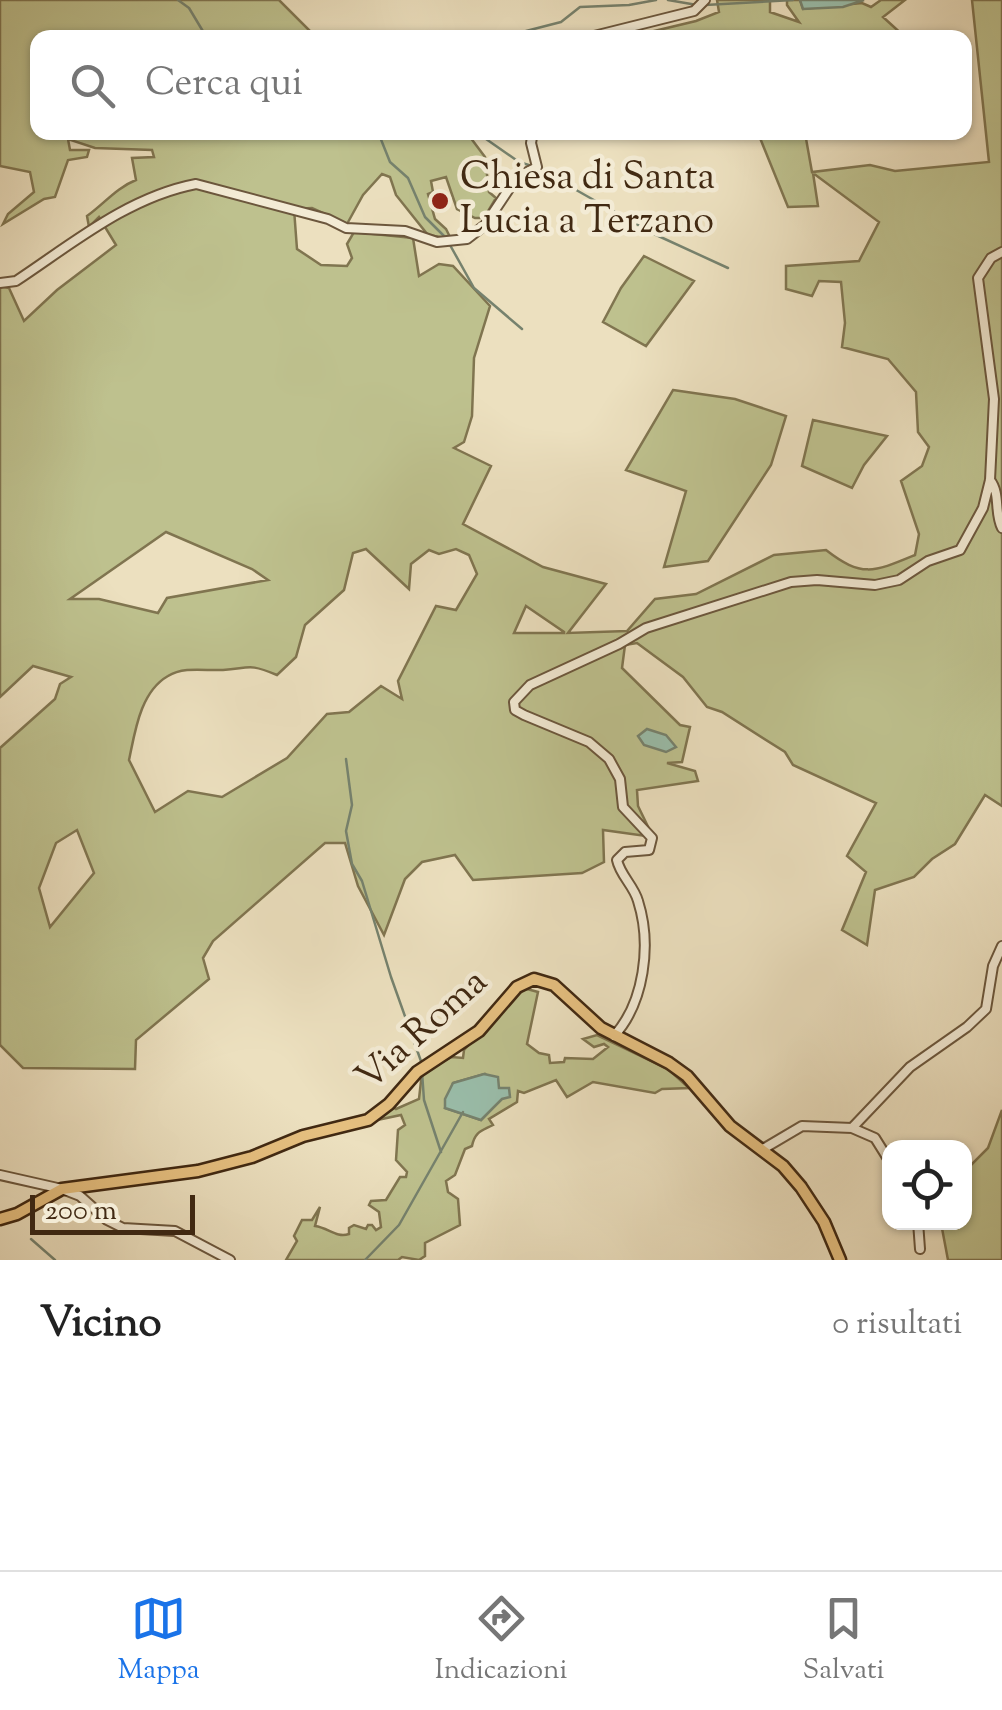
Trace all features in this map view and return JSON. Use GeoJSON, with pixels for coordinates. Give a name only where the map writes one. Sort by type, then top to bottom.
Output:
{"type":"FeatureCollection","features":[{"type":"Feature","properties":{"kind":"main road","name":"Via Roma"},"geometry":{"type":"LineString","coordinates":[[0,1219],[62,1189],[198,1171],[252,1157],[303,1136],[344,1128],[379,1113],[422,1069],[479,1031],[516,987],[534,979],[564,992],[614,1036],[676,1067],[730,1126],[763,1149],[802,1186],[824,1222],[840,1260]]}},
{"type":"Feature","properties":{"kind":"street"},"geometry":{"type":"LineString","coordinates":[[618,30],[694,11],[705,0]]}},
{"type":"Feature","properties":{"kind":"street"},"geometry":{"type":"LineString","coordinates":[[0,282],[16,282],[120,211],[196,184],[328,219],[346,228],[406,231],[437,242],[467,239],[485,225],[516,176],[538,166],[532,140]]}},
{"type":"Feature","properties":{"kind":"street"},"geometry":{"type":"LineString","coordinates":[[614,1036],[634,1008],[642,974],[640,910],[618,860],[625,852],[649,850],[652,838],[623,807],[620,779],[610,759],[589,742],[515,710],[514,702],[530,685],[620,644],[641,630],[791,582],[874,585],[900,580],[928,561],[960,550],[983,508],[990,480],[994,399],[978,278],[991,258],[1002,252]]}},
{"type":"Feature","properties":{"kind":"street"},"geometry":{"type":"LineString","coordinates":[[990,480],[1002,528]]}},
{"type":"Feature","properties":{"kind":"street"},"geometry":{"type":"LineString","coordinates":[[852,1128],[910,1067],[968,1028],[986,1010],[993,966],[1002,946]]}},
{"type":"Feature","properties":{"kind":"street"},"geometry":{"type":"LineString","coordinates":[[763,1149],[802,1126],[852,1128],[875,1138],[882,1149]]}},
{"type":"Feature","properties":{"kind":"street"},"geometry":{"type":"LineString","coordinates":[[0,1175],[62,1189],[80,1196],[107,1220],[123,1228],[175,1231],[230,1260]]}},
{"type":"Feature","properties":{"kind":"street"},"geometry":{"type":"LineString","coordinates":[[919,1230],[920,1249]]}},
{"type":"Feature","properties":{"kind":"shaded area"},"geometry":{"type":"Polygon","coordinates":[[[0,0],[279,0],[309,30],[30,30],[30,140],[68,140],[70,150],[89,150],[87,157],[68,160],[55,197],[44,199],[3,224],[8,214],[34,192],[30,172],[0,166],[0,0]]]}},
{"type":"Feature","properties":{"kind":"shaded area"},"geometry":{"type":"Polygon","coordinates":[[[717,0],[770,0],[770,12],[799,22],[787,0],[800,0],[803,9],[862,3],[871,7],[881,0],[905,0],[883,17],[897,30],[658,30],[719,12],[717,0]]]}},
{"type":"Feature","properties":{"kind":"shaded area"},"geometry":{"type":"Polygon","coordinates":[[[800,0],[864,0],[843,7],[803,9],[800,0]]]}},
{"type":"Feature","properties":{"kind":"shaded area"},"geometry":{"type":"Polygon","coordinates":[[[972,0],[1002,0],[1002,806],[985,795],[955,844],[914,877],[875,890],[867,945],[842,930],[866,872],[847,856],[876,803],[793,765],[785,752],[722,712],[707,707],[683,677],[637,643],[625,645],[622,668],[680,725],[690,727],[682,762],[667,763],[695,771],[698,781],[637,790],[638,806],[653,837],[603,830],[604,862],[582,873],[473,880],[455,855],[422,862],[405,879],[384,935],[358,886],[345,843],[325,843],[213,941],[203,958],[209,979],[136,1040],[135,1069],[23,1068],[0,1045],[0,748],[55,699],[60,684],[71,677],[33,666],[0,697],[0,286],[9,288],[24,321],[116,245],[99,217],[89,227],[87,216],[136,180],[132,158],[154,157],[152,150],[95,148],[71,140],[472,140],[485,157],[489,192],[496,198],[484,218],[475,218],[457,209],[446,177],[431,181],[433,192],[428,194],[435,219],[451,239],[428,235],[396,195],[390,177],[382,174],[363,195],[347,224],[312,208],[294,209],[297,249],[321,265],[347,266],[352,258],[347,244],[354,232],[413,238],[419,276],[439,264],[453,266],[490,306],[474,358],[472,416],[464,442],[454,448],[491,466],[463,524],[543,567],[606,584],[568,633],[627,631],[655,599],[696,594],[774,555],[826,550],[849,565],[869,569],[915,555],[919,534],[901,481],[922,466],[929,447],[918,432],[916,392],[888,359],[842,347],[845,323],[841,282],[819,281],[812,296],[786,289],[786,266],[859,261],[879,222],[813,173],[818,206],[788,207],[761,140],[806,140],[812,172],[870,165],[895,171],[989,162],[972,0]],[[166,532],[70,599],[99,599],[158,613],[167,598],[268,580],[252,569],[166,532]],[[366,549],[353,553],[344,590],[305,625],[296,657],[277,675],[250,667],[188,670],[168,676],[151,692],[140,714],[129,760],[155,812],[188,791],[222,797],[287,758],[327,714],[349,712],[381,686],[402,699],[398,681],[436,606],[456,610],[477,574],[469,555],[456,549],[439,554],[429,550],[411,564],[409,589],[366,549]],[[526,606],[514,633],[564,633],[564,632],[526,606]],[[77,830],[56,843],[39,888],[50,927],[94,873],[77,830]]]}},
{"type":"Feature","properties":{"kind":"shaded area"},"geometry":{"type":"Polygon","coordinates":[[[644,256],[694,281],[646,346],[603,322],[644,256]]]}},
{"type":"Feature","properties":{"kind":"shaded area"},"geometry":{"type":"Polygon","coordinates":[[[673,390],[735,399],[786,416],[771,465],[708,561],[664,567],[686,491],[626,470],[673,390]]]}},
{"type":"Feature","properties":{"kind":"shaded area"},"geometry":{"type":"Polygon","coordinates":[[[813,420],[887,436],[852,488],[802,466],[813,420]]]}},
{"type":"Feature","properties":{"kind":"shaded area"},"geometry":{"type":"Polygon","coordinates":[[[647,729],[666,735],[676,747],[666,752],[644,745],[638,736],[647,729]]]}},
{"type":"Feature","properties":{"kind":"shaded area"},"geometry":{"type":"Polygon","coordinates":[[[527,989],[538,992],[527,1044],[549,1055],[550,1063],[564,1062],[565,1058],[593,1059],[608,1047],[594,1047],[583,1039],[597,1035],[668,1069],[689,1088],[655,1093],[593,1082],[567,1097],[556,1080],[524,1093],[518,1091],[517,1102],[489,1119],[493,1125],[477,1134],[472,1146],[465,1149],[455,1175],[446,1181],[448,1192],[458,1199],[460,1225],[425,1243],[425,1256],[419,1260],[286,1260],[297,1241],[294,1236],[302,1220],[312,1220],[320,1207],[315,1226],[336,1234],[349,1234],[354,1225],[366,1229],[372,1225],[376,1230],[381,1227],[379,1212],[369,1205],[371,1201],[386,1200],[407,1172],[396,1160],[398,1130],[405,1125],[401,1115],[377,1120],[389,1104],[396,1109],[419,1099],[422,1072],[452,1057],[463,1058],[464,1050],[516,995],[527,989]],[[485,1074],[453,1083],[445,1108],[481,1120],[502,1098],[499,1088],[485,1074]]]}},
{"type":"Feature","properties":{"kind":"shaded area"},"geometry":{"type":"Polygon","coordinates":[[[484,1074],[498,1077],[499,1088],[509,1088],[510,1097],[502,1099],[481,1120],[445,1108],[453,1083],[484,1074]]]}},
{"type":"Feature","properties":{"kind":"shaded area"},"geometry":{"type":"Polygon","coordinates":[[[1002,1110],[1002,1260],[948,1260],[942,1230],[972,1230],[972,1164],[988,1148],[1002,1110]]]}},
{"type":"Feature","properties":{"kind":"waterway"},"geometry":{"type":"LineString","coordinates":[[178,0],[189,8],[202,30]]}},
{"type":"Feature","properties":{"kind":"waterway"},"geometry":{"type":"LineString","coordinates":[[530,30],[561,22],[580,7],[656,0]]}},
{"type":"Feature","properties":{"kind":"waterway"},"geometry":{"type":"LineString","coordinates":[[668,0],[697,5]]}},
{"type":"Feature","properties":{"kind":"waterway"},"geometry":{"type":"LineString","coordinates":[[705,5],[793,0]]}},
{"type":"Feature","properties":{"kind":"waterway"},"geometry":{"type":"LineString","coordinates":[[381,140],[390,162],[408,178],[425,217],[446,238]]}},
{"type":"Feature","properties":{"kind":"waterway"},"geometry":{"type":"LineString","coordinates":[[487,140],[519,162],[532,166]]}},
{"type":"Feature","properties":{"kind":"waterway"},"geometry":{"type":"LineString","coordinates":[[539,169],[654,234],[728,268]]}},
{"type":"Feature","properties":{"kind":"waterway"},"geometry":{"type":"LineString","coordinates":[[450,245],[474,288],[522,329]]}},
{"type":"Feature","properties":{"kind":"waterway"},"geometry":{"type":"LineString","coordinates":[[346,759],[352,805],[346,831],[352,864],[362,881],[422,1064]]}},
{"type":"Feature","properties":{"kind":"waterway"},"geometry":{"type":"LineString","coordinates":[[422,1072],[424,1100],[441,1152]]}},
{"type":"Feature","properties":{"kind":"waterway"},"geometry":{"type":"LineString","coordinates":[[365,1260],[399,1225],[463,1112]]}},
{"type":"Feature","properties":{"kind":"waterway"},"geometry":{"type":"LineString","coordinates":[[31,1239],[55,1260]]}},
{"type":"Feature","properties":{"kind":"place","name":"Chiesa di Santa Lucia a Terzano"},"geometry":{"type":"Point","coordinates":[440,201]}}]}
